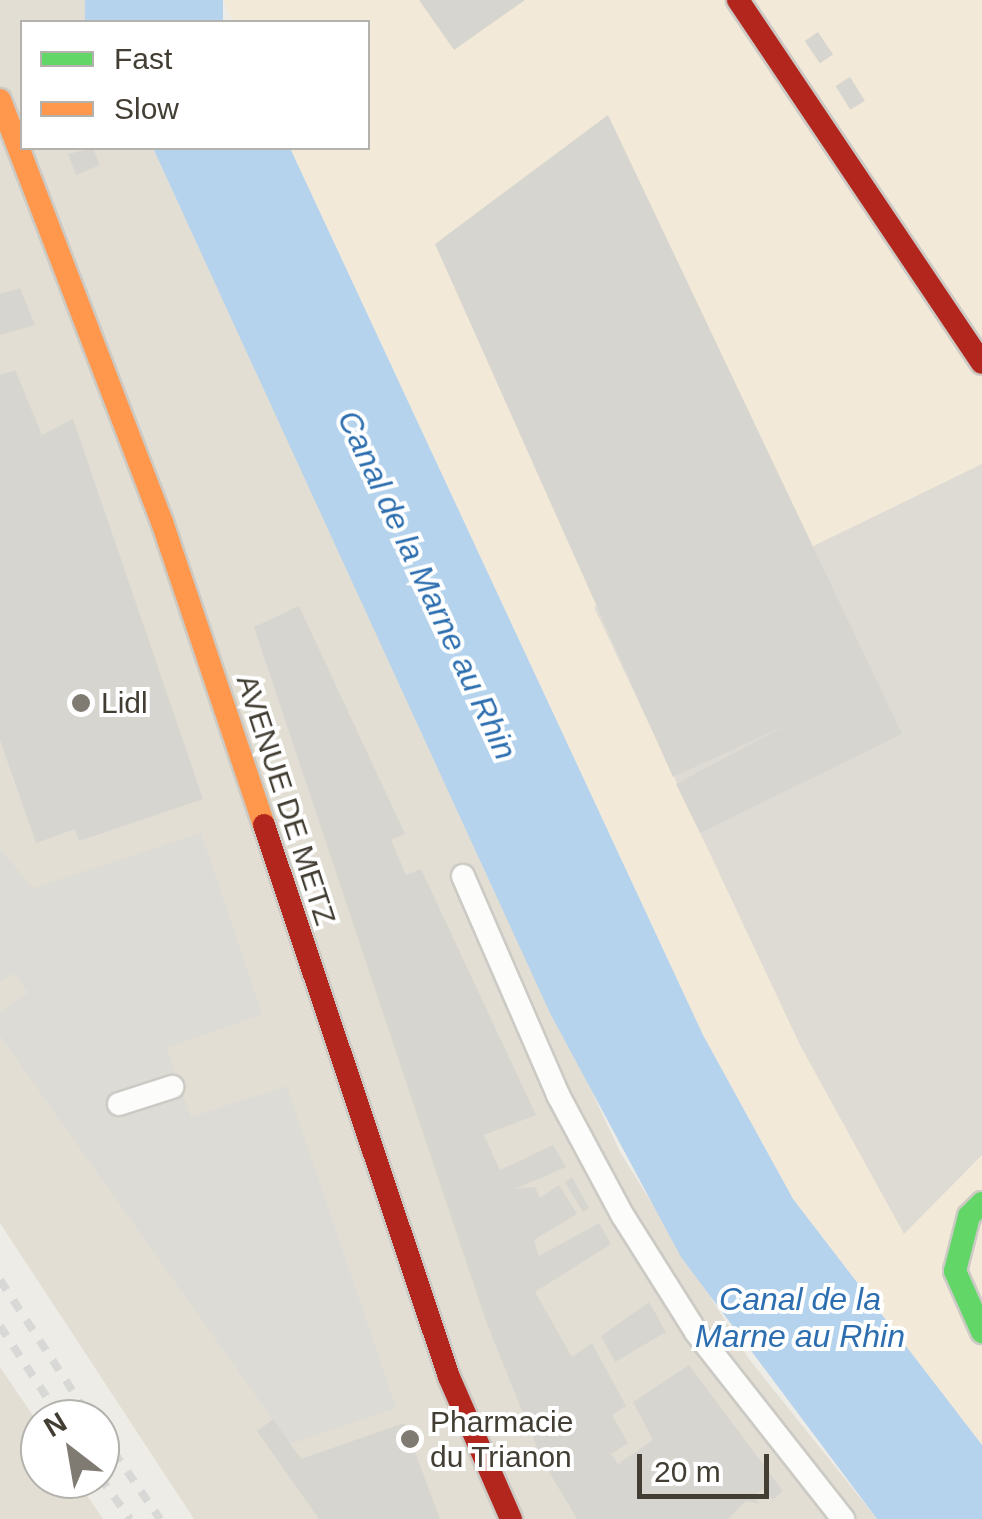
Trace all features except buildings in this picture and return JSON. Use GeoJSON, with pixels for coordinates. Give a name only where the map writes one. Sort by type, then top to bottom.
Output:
{"type":"FeatureCollection","features":[{"type":"Feature","properties":{"kind":"main road"},"geometry":{"type":"LineString","coordinates":[[738,0],[982,363]]}},
{"type":"Feature","properties":{"kind":"main road","name":"AVENUE DE METZ"},"geometry":{"type":"LineString","coordinates":[[0,100],[180,575],[449,1377],[510,1519]]}},
{"type":"Feature","properties":{"kind":"main road"},"geometry":{"type":"LineString","coordinates":[[982,1203],[969,1216],[956,1271],[982,1332]]}},
{"type":"Feature","properties":{"kind":"lane"},"geometry":{"type":"LineString","coordinates":[[463,876],[558,1095],[623,1216],[696,1332],[842,1519]]}},
{"type":"Feature","properties":{"kind":"lane"},"geometry":{"type":"LineString","coordinates":[[119,1104],[172,1087]]}},
{"type":"Feature","properties":{"kind":"shaded area"},"geometry":{"type":"Polygon","coordinates":[[[0,0],[85,0],[94,20],[20,20],[20,150],[154,150],[620,1152],[749,1359],[877,1519],[194,1519],[120,1406],[120,1399],[115,1399],[0,1223],[0,0]]]}},
{"type":"Feature","properties":{"kind":"shaded area"},"geometry":{"type":"Polygon","coordinates":[[[223,0],[982,0],[982,1445],[793,1199],[703,1035],[291,150],[370,150],[370,20],[232,20],[223,0]]]}},
{"type":"Feature","properties":{"kind":"shaded area"},"geometry":{"type":"Polygon","coordinates":[[[982,464],[982,1155],[904,1234],[800,1045],[594,607],[622,594],[639,631],[982,464]]]}},
{"type":"Feature","properties":{"kind":"shaded area"},"geometry":{"type":"Polygon","coordinates":[[[201,833],[262,1014],[167,1048],[191,1117],[287,1086],[396,1408],[290,1444],[0,1036],[0,1012],[28,993],[14,973],[0,982],[0,849],[33,888],[201,833]]]}},
{"type":"Feature","properties":{"kind":"shaded area"},"geometry":{"type":"Polygon","coordinates":[[[0,1367],[22,1399],[20,1499],[90,1499],[103,1519],[0,1519],[0,1367]]]}},
{"type":"Feature","properties":{"kind":"water"},"geometry":{"type":"Polygon","coordinates":[[[85,0],[223,0],[223,20],[85,20],[85,0]]]}},
{"type":"Feature","properties":{"kind":"water","name":"Canal de la Marne au Rhin"},"geometry":{"type":"Polygon","coordinates":[[[154,150],[291,150],[703,1035],[793,1199],[982,1445],[982,1519],[877,1519],[681,1257],[550,1013],[154,150]]]}},
{"type":"Feature","properties":{"kind":"railway"},"geometry":{"type":"LineString","coordinates":[[0,1280],[78,1399]]}},
{"type":"Feature","properties":{"kind":"railway"},"geometry":{"type":"LineString","coordinates":[[0,1326],[48,1399]]}},
{"type":"Feature","properties":{"kind":"railway"},"geometry":{"type":"LineString","coordinates":[[120,1461],[160,1519]]}},
{"type":"Feature","properties":{"kind":"railway"},"geometry":{"type":"LineString","coordinates":[[116,1499],[130,1519]]}},
{"type":"Feature","properties":{"kind":"traffic: fast"},"geometry":{"type":"LineString","coordinates":[[982,1203],[969,1216],[955,1271],[982,1332]]}},
{"type":"Feature","properties":{"kind":"traffic: slow"},"geometry":{"type":"LineString","coordinates":[[0,100],[162,522],[264,825]]}},
{"type":"Feature","properties":{"kind":"traffic: jam"},"geometry":{"type":"LineString","coordinates":[[738,0],[982,363]]}},
{"type":"Feature","properties":{"kind":"traffic: jam"},"geometry":{"type":"LineString","coordinates":[[264,825],[449,1377],[511,1519]]}},
{"type":"Feature","properties":{"kind":"place","name":"Lidl"},"geometry":{"type":"Point","coordinates":[81,703]}},
{"type":"Feature","properties":{"kind":"place","name":"Pharmacie du Trianon"},"geometry":{"type":"Point","coordinates":[410,1439]}}]}
